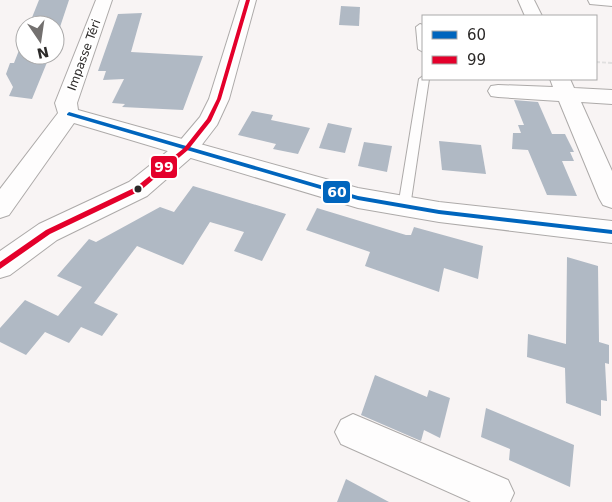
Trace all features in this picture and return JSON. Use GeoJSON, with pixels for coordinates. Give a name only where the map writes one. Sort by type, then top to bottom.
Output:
{"type":"FeatureCollection","features":[{"type":"Feature","properties":{"kind":"street","name":"Impasse Téri"},"geometry":{"type":"LineString","coordinates":[[69,114],[66,103],[104,0]]}},
{"type":"Feature","properties":{"kind":"street"},"geometry":{"type":"LineString","coordinates":[[0,266],[48,232],[138,189],[186,149],[209,120],[219,99],[248,0]]}},
{"type":"Feature","properties":{"kind":"street"},"geometry":{"type":"LineString","coordinates":[[526,0],[533,15]]}},
{"type":"Feature","properties":{"kind":"street"},"geometry":{"type":"LineString","coordinates":[[596,0],[612,1]]}},
{"type":"Feature","properties":{"kind":"street"},"geometry":{"type":"LineString","coordinates":[[564,87],[612,198]]}},
{"type":"Feature","properties":{"kind":"street"},"geometry":{"type":"LineString","coordinates":[[498,91],[564,87],[612,97]]}},
{"type":"Feature","properties":{"kind":"street"},"geometry":{"type":"LineString","coordinates":[[0,208],[69,114],[358,198],[404,207],[612,232]]}},
{"type":"Feature","properties":{"kind":"street"},"geometry":{"type":"LineString","coordinates":[[353,432],[496,499]]}},
{"type":"Feature","properties":{"kind":"lane"},"geometry":{"type":"LineString","coordinates":[[420,27],[422,41]]}},
{"type":"Feature","properties":{"kind":"lane"},"geometry":{"type":"LineString","coordinates":[[404,207],[424,80]]}},
{"type":"Feature","properties":{"kind":"path"},"geometry":{"type":"LineString","coordinates":[[597,62],[612,63]]}},
{"type":"Feature","properties":{"kind":"building"},"geometry":{"type":"Polygon","coordinates":[[[39,0],[69,0],[64,15],[33,15],[39,0]]]}},
{"type":"Feature","properties":{"kind":"building"},"geometry":{"type":"Polygon","coordinates":[[[341,6],[360,7],[359,26],[339,25],[341,6]]]}},
{"type":"Feature","properties":{"kind":"building"},"geometry":{"type":"Polygon","coordinates":[[[142,13],[131,52],[203,56],[183,110],[122,107],[125,104],[112,103],[124,79],[103,80],[106,71],[98,71],[118,14],[142,13]]]}},
{"type":"Feature","properties":{"kind":"building"},"geometry":{"type":"Polygon","coordinates":[[[15,60],[15,65],[46,65],[32,99],[9,96],[13,87],[6,74],[10,63],[14,63],[15,60]]]}},
{"type":"Feature","properties":{"kind":"building"},"geometry":{"type":"Polygon","coordinates":[[[514,100],[538,102],[552,134],[565,134],[574,152],[570,152],[574,161],[562,161],[577,196],[547,195],[528,150],[512,149],[513,133],[521,133],[518,125],[524,125],[514,100]]]}},
{"type":"Feature","properties":{"kind":"building"},"geometry":{"type":"Polygon","coordinates":[[[252,111],[273,115],[271,120],[310,128],[298,154],[273,149],[276,144],[238,135],[252,111]]]}},
{"type":"Feature","properties":{"kind":"building"},"geometry":{"type":"Polygon","coordinates":[[[328,123],[352,128],[345,153],[319,148],[328,123]]]}},
{"type":"Feature","properties":{"kind":"building"},"geometry":{"type":"Polygon","coordinates":[[[439,141],[481,145],[486,174],[442,170],[439,141]]]}},
{"type":"Feature","properties":{"kind":"building"},"geometry":{"type":"Polygon","coordinates":[[[364,142],[392,146],[387,172],[358,166],[364,142]]]}},
{"type":"Feature","properties":{"kind":"building"},"geometry":{"type":"Polygon","coordinates":[[[193,186],[286,214],[262,261],[234,251],[244,232],[210,222],[183,265],[137,246],[94,303],[118,314],[102,336],[81,327],[69,343],[45,332],[26,355],[0,342],[0,328],[25,300],[58,316],[82,287],[57,276],[89,239],[96,242],[160,207],[174,212],[193,186]]]}},
{"type":"Feature","properties":{"kind":"building"},"geometry":{"type":"Polygon","coordinates":[[[317,208],[406,235],[411,235],[414,227],[483,246],[478,279],[444,268],[439,292],[365,266],[370,252],[306,230],[317,208]]]}},
{"type":"Feature","properties":{"kind":"building"},"geometry":{"type":"Polygon","coordinates":[[[567,257],[598,266],[599,342],[609,345],[609,364],[605,363],[607,401],[601,400],[601,416],[566,403],[565,368],[527,357],[528,334],[566,344],[567,257]]]}},
{"type":"Feature","properties":{"kind":"building"},"geometry":{"type":"Polygon","coordinates":[[[375,375],[427,397],[429,390],[450,398],[440,438],[424,430],[421,441],[361,415],[375,375]]]}},
{"type":"Feature","properties":{"kind":"building"},"geometry":{"type":"Polygon","coordinates":[[[486,408],[574,445],[570,487],[509,460],[510,449],[481,437],[486,408]]]}},
{"type":"Feature","properties":{"kind":"building"},"geometry":{"type":"Polygon","coordinates":[[[346,479],[389,502],[337,502],[346,479]]]}},
{"type":"Feature","properties":{"kind":"transit line","name":"99"},"geometry":{"type":"LineString","coordinates":[[0,266],[48,232],[138,189],[186,149],[209,120],[219,99],[248,0]]}},
{"type":"Feature","properties":{"kind":"transit line","name":"60"},"geometry":{"type":"LineString","coordinates":[[69,114],[358,198],[439,212],[612,232]]}}]}
